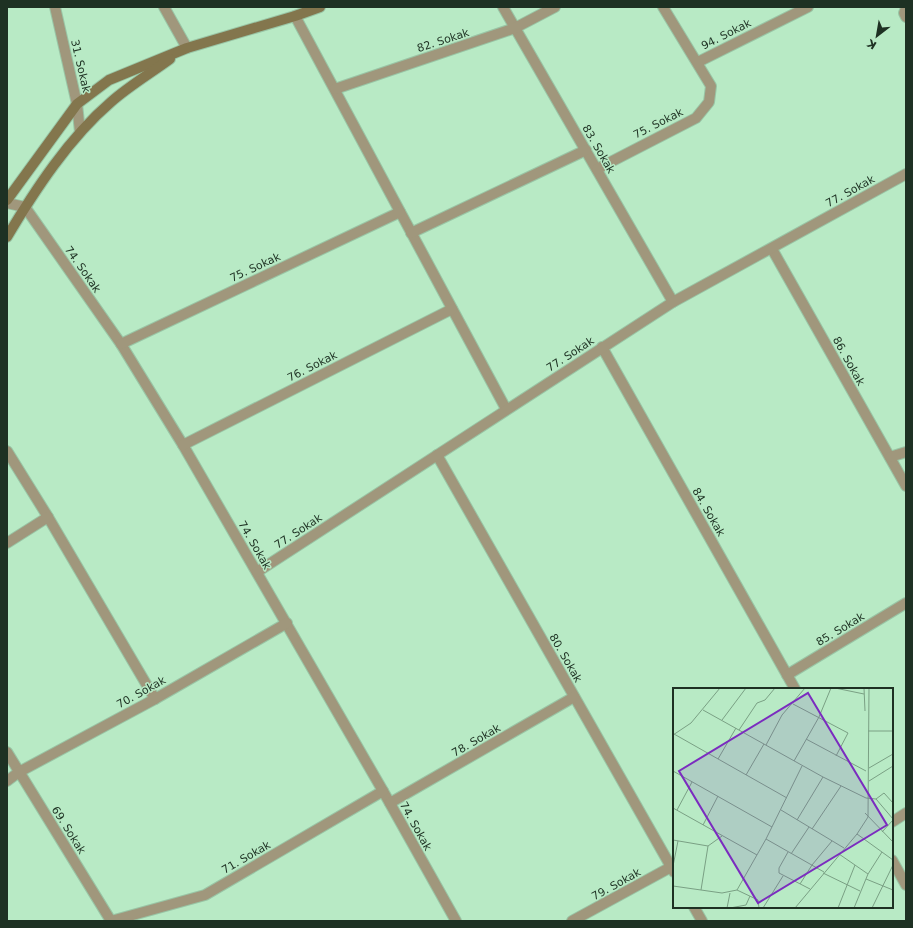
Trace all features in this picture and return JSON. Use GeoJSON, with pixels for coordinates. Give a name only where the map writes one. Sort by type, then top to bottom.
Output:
{"type":"FeatureCollection","features":[{"type":"Feature","properties":{"kind":"main road"},"geometry":{"type":"LineString","coordinates":[[7,200],[77,104],[109,80],[187,48],[295,16],[320,7]]}},
{"type":"Feature","properties":{"kind":"main road"},"geometry":{"type":"LineString","coordinates":[[7,237],[25,207],[80,132],[111,101],[187,48]]}},
{"type":"Feature","properties":{"kind":"street","name":"31. Sokak"},"geometry":{"type":"LineString","coordinates":[[55,7],[77,104],[80,132]]}},
{"type":"Feature","properties":{"kind":"street"},"geometry":{"type":"LineString","coordinates":[[164,7],[187,48]]}},
{"type":"Feature","properties":{"kind":"street","name":"83. Sokak"},"geometry":{"type":"LineString","coordinates":[[503,7],[674,302]]}},
{"type":"Feature","properties":{"kind":"street","name":"82. Sokak"},"geometry":{"type":"LineString","coordinates":[[335,88],[516,28],[555,7]]}},
{"type":"Feature","properties":{"kind":"street"},"geometry":{"type":"LineString","coordinates":[[663,7],[698,62]]}},
{"type":"Feature","properties":{"kind":"street","name":"94. Sokak"},"geometry":{"type":"LineString","coordinates":[[698,62],[808,7]]}},
{"type":"Feature","properties":{"kind":"street"},"geometry":{"type":"LineString","coordinates":[[906,8],[904,13],[906,17]]}},
{"type":"Feature","properties":{"kind":"street"},"geometry":{"type":"LineString","coordinates":[[295,16],[506,409]]}},
{"type":"Feature","properties":{"kind":"street","name":"75. Sokak"},"geometry":{"type":"LineString","coordinates":[[597,169],[696,118],[709,102],[711,86],[698,62]]}},
{"type":"Feature","properties":{"kind":"street"},"geometry":{"type":"LineString","coordinates":[[411,233],[586,150]]}},
{"type":"Feature","properties":{"kind":"street","name":"77. Sokak"},"geometry":{"type":"LineString","coordinates":[[257,572],[506,409],[674,302],[906,174]]}},
{"type":"Feature","properties":{"kind":"street"},"geometry":{"type":"LineString","coordinates":[[7,204],[25,207]]}},
{"type":"Feature","properties":{"kind":"street","name":"74. Sokak"},"geometry":{"type":"LineString","coordinates":[[25,207],[121,344],[183,445],[287,623],[456,921]]}},
{"type":"Feature","properties":{"kind":"street","name":"75. Sokak"},"geometry":{"type":"LineString","coordinates":[[121,344],[400,212]]}},
{"type":"Feature","properties":{"kind":"street","name":"86. Sokak"},"geometry":{"type":"LineString","coordinates":[[772,249],[906,486]]}},
{"type":"Feature","properties":{"kind":"street","name":"76. Sokak"},"geometry":{"type":"LineString","coordinates":[[183,445],[452,309]]}},
{"type":"Feature","properties":{"kind":"street","name":"84. Sokak"},"geometry":{"type":"LineString","coordinates":[[602,347],[794,688]]}},
{"type":"Feature","properties":{"kind":"street"},"geometry":{"type":"LineString","coordinates":[[7,451],[48,517],[155,699]]}},
{"type":"Feature","properties":{"kind":"street"},"geometry":{"type":"LineString","coordinates":[[890,457],[906,452]]}},
{"type":"Feature","properties":{"kind":"street","name":"80. Sokak"},"geometry":{"type":"LineString","coordinates":[[436,455],[673,870]]}},
{"type":"Feature","properties":{"kind":"street"},"geometry":{"type":"LineString","coordinates":[[7,543],[48,517]]}},
{"type":"Feature","properties":{"kind":"street","name":"85. Sokak"},"geometry":{"type":"LineString","coordinates":[[787,675],[906,603]]}},
{"type":"Feature","properties":{"kind":"street","name":"70. Sokak"},"geometry":{"type":"LineString","coordinates":[[7,780],[19,772],[155,699],[287,623]]}},
{"type":"Feature","properties":{"kind":"street","name":"78. Sokak"},"geometry":{"type":"LineString","coordinates":[[390,803],[574,697]]}},
{"type":"Feature","properties":{"kind":"street","name":"69. Sokak"},"geometry":{"type":"LineString","coordinates":[[7,752],[111,921]]}},
{"type":"Feature","properties":{"kind":"street","name":"71. Sokak"},"geometry":{"type":"LineString","coordinates":[[111,921],[205,895],[383,791]]}},
{"type":"Feature","properties":{"kind":"street"},"geometry":{"type":"LineString","coordinates":[[893,821],[906,813]]}},
{"type":"Feature","properties":{"kind":"street"},"geometry":{"type":"LineString","coordinates":[[893,862],[906,885]]}},
{"type":"Feature","properties":{"kind":"street","name":"79. Sokak"},"geometry":{"type":"LineString","coordinates":[[572,921],[673,870]]}},
{"type":"Feature","properties":{"kind":"street"},"geometry":{"type":"LineString","coordinates":[[695,908],[702,921]]}}]}
